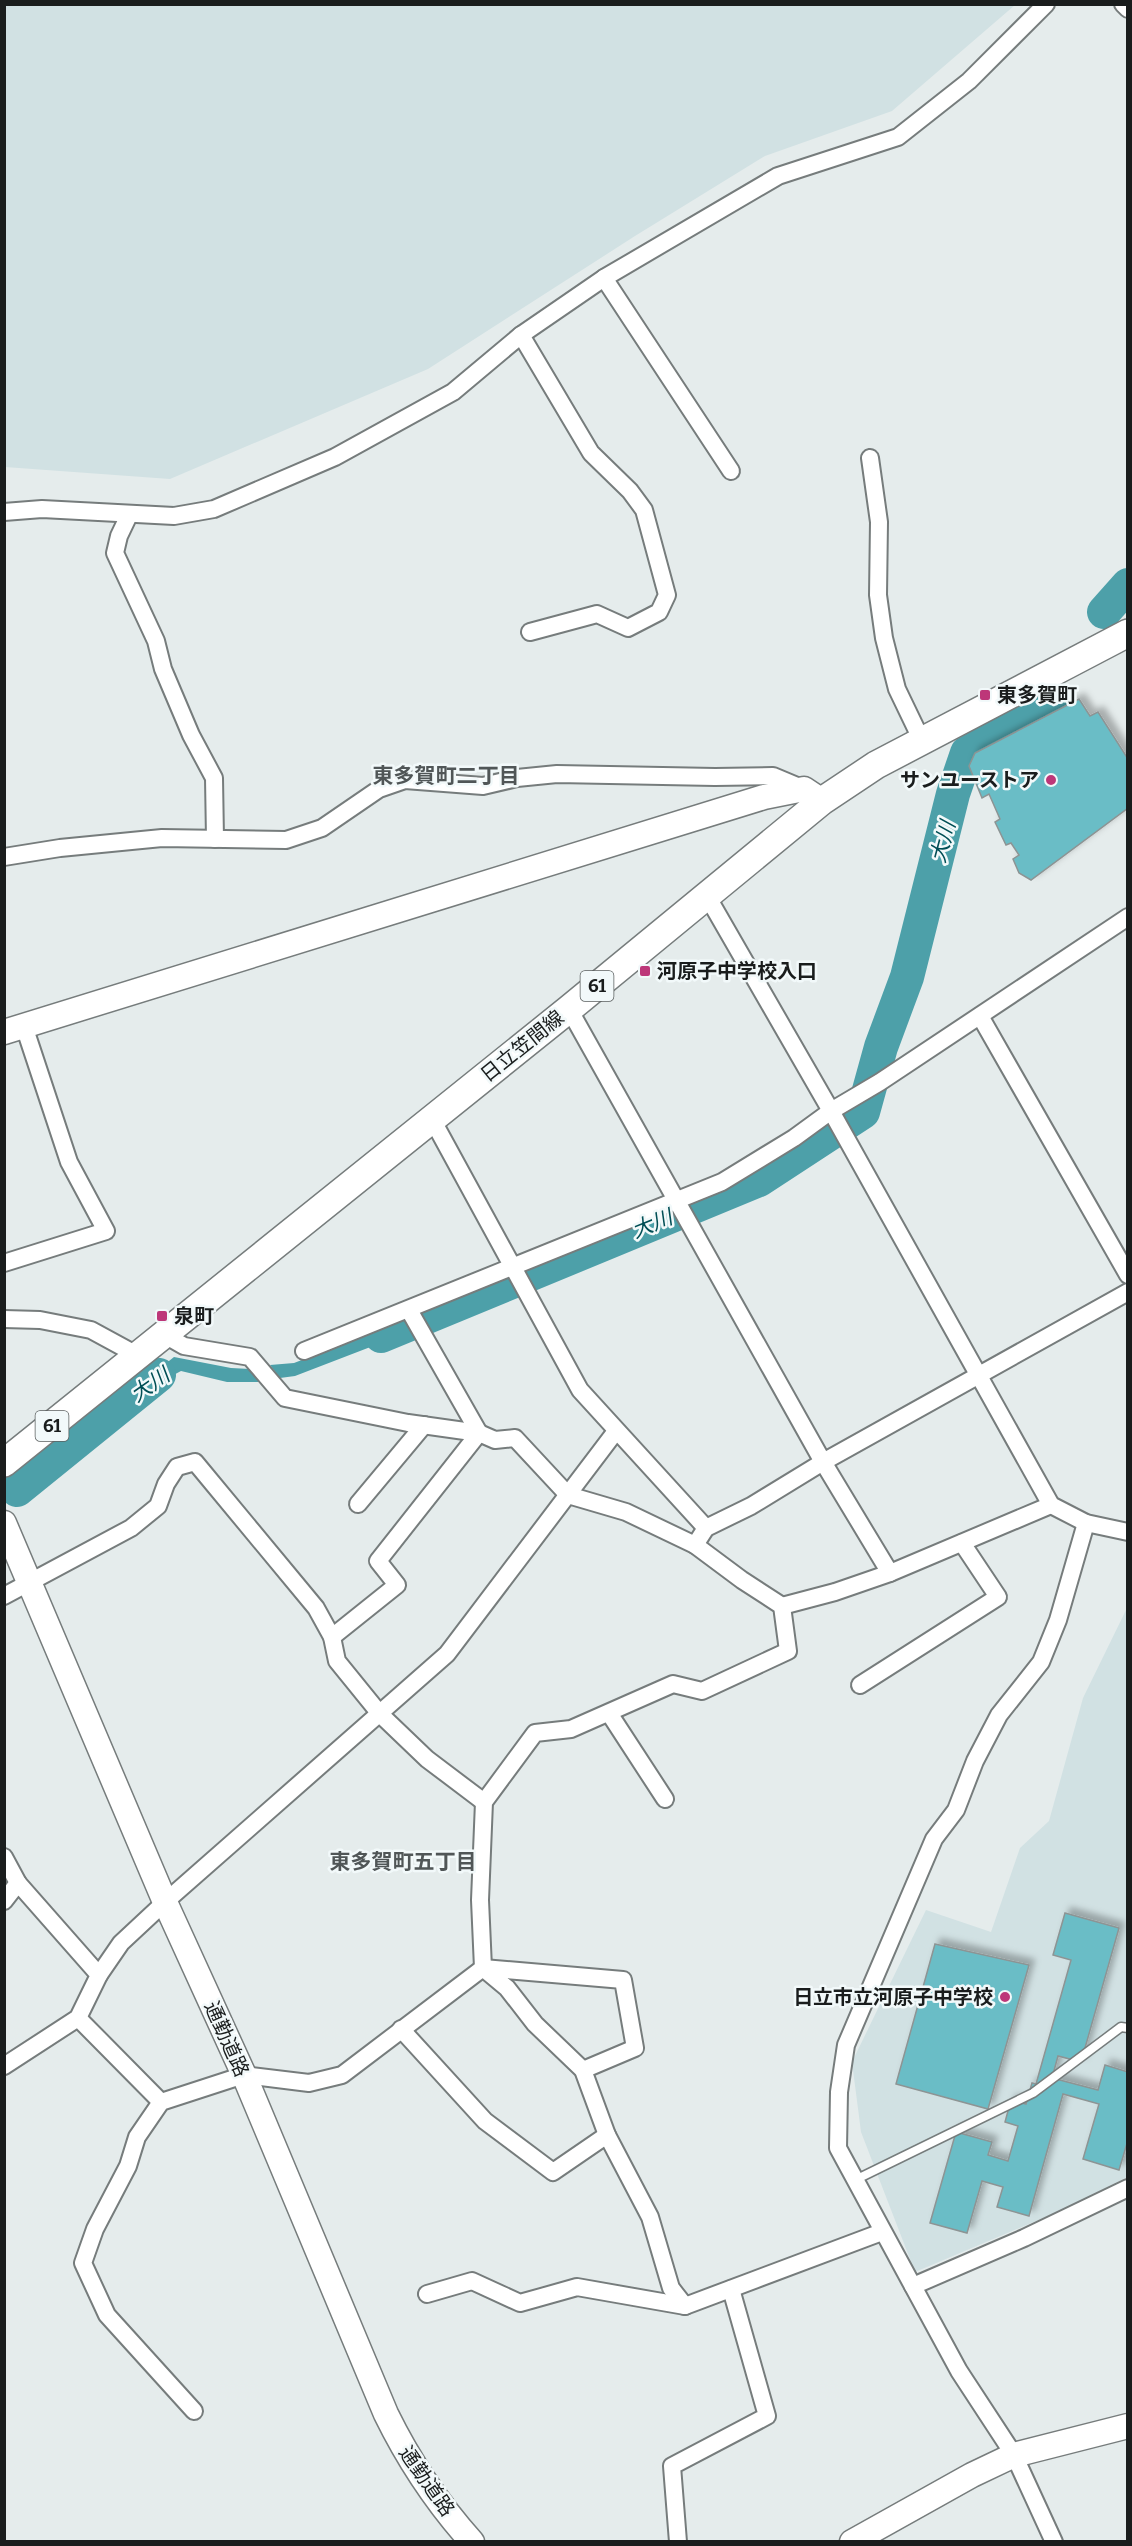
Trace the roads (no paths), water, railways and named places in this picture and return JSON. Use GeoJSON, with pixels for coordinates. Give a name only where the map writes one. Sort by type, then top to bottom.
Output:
{"type":"FeatureCollection","features":[{"type":"Feature","properties":{"kind":"main road","name":"日立笠間線"},"geometry":{"type":"LineString","coordinates":[[4,1463],[569,1009],[706,894],[813,795],[851,779],[1128,633]]}},
{"type":"Feature","properties":{"kind":"street"},"geometry":{"type":"LineString","coordinates":[[4,512],[42,509],[174,516],[214,509],[335,457],[453,392],[521,335],[604,278],[778,176],[898,137],[969,81],[1046,4]]}},
{"type":"Feature","properties":{"kind":"street"},"geometry":{"type":"LineString","coordinates":[[1123,4],[1128,9]]}},
{"type":"Feature","properties":{"kind":"street"},"geometry":{"type":"LineString","coordinates":[[604,278],[731,471]]}},
{"type":"Feature","properties":{"kind":"street"},"geometry":{"type":"LineString","coordinates":[[521,335],[591,453],[630,491],[644,510],[667,595],[659,612],[628,628],[597,614],[530,632]]}},
{"type":"Feature","properties":{"kind":"street"},"geometry":{"type":"LineString","coordinates":[[870,458],[879,522],[878,596],[884,638],[897,689],[922,741]]}},
{"type":"Feature","properties":{"kind":"street"},"geometry":{"type":"LineString","coordinates":[[129,515],[119,536],[115,553],[156,641],[163,669],[191,735],[213,778],[215,838]]}},
{"type":"Feature","properties":{"kind":"street"},"geometry":{"type":"LineString","coordinates":[[4,857],[60,848],[162,837],[286,840],[322,828],[379,789],[405,780],[483,786],[517,778],[557,774],[773,776],[813,795]]}},
{"type":"Feature","properties":{"kind":"street"},"geometry":{"type":"LineString","coordinates":[[4,1263],[106,1231],[69,1162],[14,1029],[753,801],[813,795]]}},
{"type":"Feature","properties":{"kind":"street"},"geometry":{"type":"LineString","coordinates":[[706,894],[837,1122],[1051,1505],[1086,1523],[1128,1532]]}},
{"type":"Feature","properties":{"kind":"street"},"geometry":{"type":"LineString","coordinates":[[304,1351],[413,1318],[683,1208],[794,1138],[837,1122],[861,1092],[880,1082],[1128,917]]}},
{"type":"Feature","properties":{"kind":"street"},"geometry":{"type":"LineString","coordinates":[[569,1009],[683,1208],[823,1462],[890,1573]]}},
{"type":"Feature","properties":{"kind":"street"},"geometry":{"type":"LineString","coordinates":[[980,1016],[1128,1275]]}},
{"type":"Feature","properties":{"kind":"street"},"geometry":{"type":"LineString","coordinates":[[432,1119],[580,1390],[706,1528]]}},
{"type":"Feature","properties":{"kind":"street"},"geometry":{"type":"LineString","coordinates":[[695,1545],[706,1528],[751,1506],[823,1462],[1128,1292]]}},
{"type":"Feature","properties":{"kind":"street"},"geometry":{"type":"LineString","coordinates":[[413,1318],[479,1433]]}},
{"type":"Feature","properties":{"kind":"street"},"geometry":{"type":"LineString","coordinates":[[4,1319],[40,1320],[91,1330],[137,1355]]}},
{"type":"Feature","properties":{"kind":"street"},"geometry":{"type":"LineString","coordinates":[[163,1334],[184,1346],[250,1357],[285,1398],[424,1425],[479,1433],[495,1440],[515,1438],[567,1495],[626,1512],[695,1545],[782,1606],[836,1592],[890,1573],[1051,1505]]}},
{"type":"Feature","properties":{"kind":"street"},"geometry":{"type":"LineString","coordinates":[[358,1504],[424,1425]]}},
{"type":"Feature","properties":{"kind":"street"},"geometry":{"type":"LineString","coordinates":[[4,2066],[78,2018],[99,1975],[121,1943],[447,1654],[616,1431]]}},
{"type":"Feature","properties":{"kind":"street"},"geometry":{"type":"LineString","coordinates":[[332,1637],[397,1585],[378,1561],[479,1433]]}},
{"type":"Feature","properties":{"kind":"street"},"geometry":{"type":"LineString","coordinates":[[4,1596],[131,1528],[158,1506],[166,1484],[177,1467],[195,1462],[316,1608],[332,1637],[337,1661],[380,1714],[428,1759],[484,1802]]}},
{"type":"Feature","properties":{"kind":"street","name":"通勤道路"},"geometry":{"type":"LineString","coordinates":[[4,1523],[31,1580],[165,1902],[244,2075],[386,2414],[406,2453],[423,2479],[472,2541]]}},
{"type":"Feature","properties":{"kind":"street"},"geometry":{"type":"LineString","coordinates":[[1054,2541],[1014,2455],[959,2371],[838,2148],[839,2092],[846,2045],[934,1839],[956,1810],[975,1761],[999,1715],[1041,1662],[1058,1620],[1086,1523]]}},
{"type":"Feature","properties":{"kind":"street"},"geometry":{"type":"LineString","coordinates":[[860,1684],[998,1597],[962,1543]]}},
{"type":"Feature","properties":{"kind":"street"},"geometry":{"type":"LineString","coordinates":[[685,2306],[671,2288],[650,2217],[607,2135],[583,2070],[535,2024],[507,1988],[483,1968],[480,1900],[484,1802],[535,1733],[571,1729],[673,1684],[702,1690],[788,1651],[782,1606]]}},
{"type":"Feature","properties":{"kind":"street"},"geometry":{"type":"LineString","coordinates":[[609,1713],[665,1799]]}},
{"type":"Feature","properties":{"kind":"street"},"geometry":{"type":"LineString","coordinates":[[4,1857],[18,1883],[99,1975]]}},
{"type":"Feature","properties":{"kind":"street"},"geometry":{"type":"LineString","coordinates":[[4,1901],[18,1883]]}},
{"type":"Feature","properties":{"kind":"street"},"geometry":{"type":"LineString","coordinates":[[194,2411],[107,2315],[83,2264],[95,2229],[128,2166],[137,2137],[161,2102],[244,2075],[309,2083],[342,2075],[483,1968],[623,1980],[635,2048],[583,2070]]}},
{"type":"Feature","properties":{"kind":"street"},"geometry":{"type":"LineString","coordinates":[[78,2018],[161,2102]]}},
{"type":"Feature","properties":{"kind":"street"},"geometry":{"type":"LineString","coordinates":[[400,2029],[485,2121],[553,2172],[607,2135]]}},
{"type":"Feature","properties":{"kind":"street"},"geometry":{"type":"LineString","coordinates":[[913,2286],[1024,2238],[1128,2188]]}},
{"type":"Feature","properties":{"kind":"street"},"geometry":{"type":"LineString","coordinates":[[427,2294],[472,2281],[520,2303],[577,2287],[685,2306],[882,2232]]}},
{"type":"Feature","properties":{"kind":"street"},"geometry":{"type":"LineString","coordinates":[[678,2541],[672,2466],[767,2416],[731,2289]]}},
{"type":"Feature","properties":{"kind":"street"},"geometry":{"type":"LineString","coordinates":[[852,2541],[972,2475],[1014,2455],[1128,2426]]}},
{"type":"Feature","properties":{"kind":"lane"},"geometry":{"type":"LineString","coordinates":[[855,2180],[1033,2093],[1121,2027],[1128,2028]]}},
{"type":"Feature","properties":{"kind":"water"},"geometry":{"type":"Polygon","coordinates":[[[406,1320],[412,1331],[295,1376],[280,1378],[270,1365],[294,1363],[406,1320]]]}},
{"type":"Feature","properties":{"kind":"water"},"geometry":{"type":"Polygon","coordinates":[[[174,1357],[231,1368],[250,1369],[261,1382],[227,1382],[181,1371],[166,1379],[128,1408],[120,1400],[174,1357]]]}},
{"type":"Feature","properties":{"kind":"water"},"geometry":{"type":"Polygon","coordinates":[[[112,1406],[120,1417],[23,1496],[16,1486],[112,1406]]]}},
{"type":"Feature","properties":{"kind":"waterway","name":"大川"},"geometry":{"type":"LineString","coordinates":[[1104,612],[1128,585]]}},
{"type":"Feature","properties":{"kind":"waterway","name":"大川"},"geometry":{"type":"LineString","coordinates":[[381,1336],[759,1180],[863,1112],[881,1047],[907,977],[953,794],[967,753],[1051,707]]}},
{"type":"Feature","properties":{"kind":"waterway","name":"大川"},"geometry":{"type":"LineString","coordinates":[[17,1490],[159,1375]]}},
{"type":"Feature","properties":{"kind":"place","name":"東多賀町"},"geometry":{"type":"Point","coordinates":[985,695]}},
{"type":"Feature","properties":{"kind":"place","name":"サンユーストア"},"geometry":{"type":"Point","coordinates":[1051,780]}},
{"type":"Feature","properties":{"kind":"place","name":"河原子中学校入口"},"geometry":{"type":"Point","coordinates":[645,971]}},
{"type":"Feature","properties":{"kind":"place","name":"泉町"},"geometry":{"type":"Point","coordinates":[162,1316]}},
{"type":"Feature","properties":{"kind":"place","name":"日立市立河原子中学校"},"geometry":{"type":"Point","coordinates":[1005,1997]}},
{"type":"Feature","properties":{"kind":"district","name":"東多賀町二丁目"},"geometry":{"type":"Point","coordinates":[446,776]}},
{"type":"Feature","properties":{"kind":"district","name":"東多賀町五丁目"},"geometry":{"type":"Point","coordinates":[403,1862]}}]}
